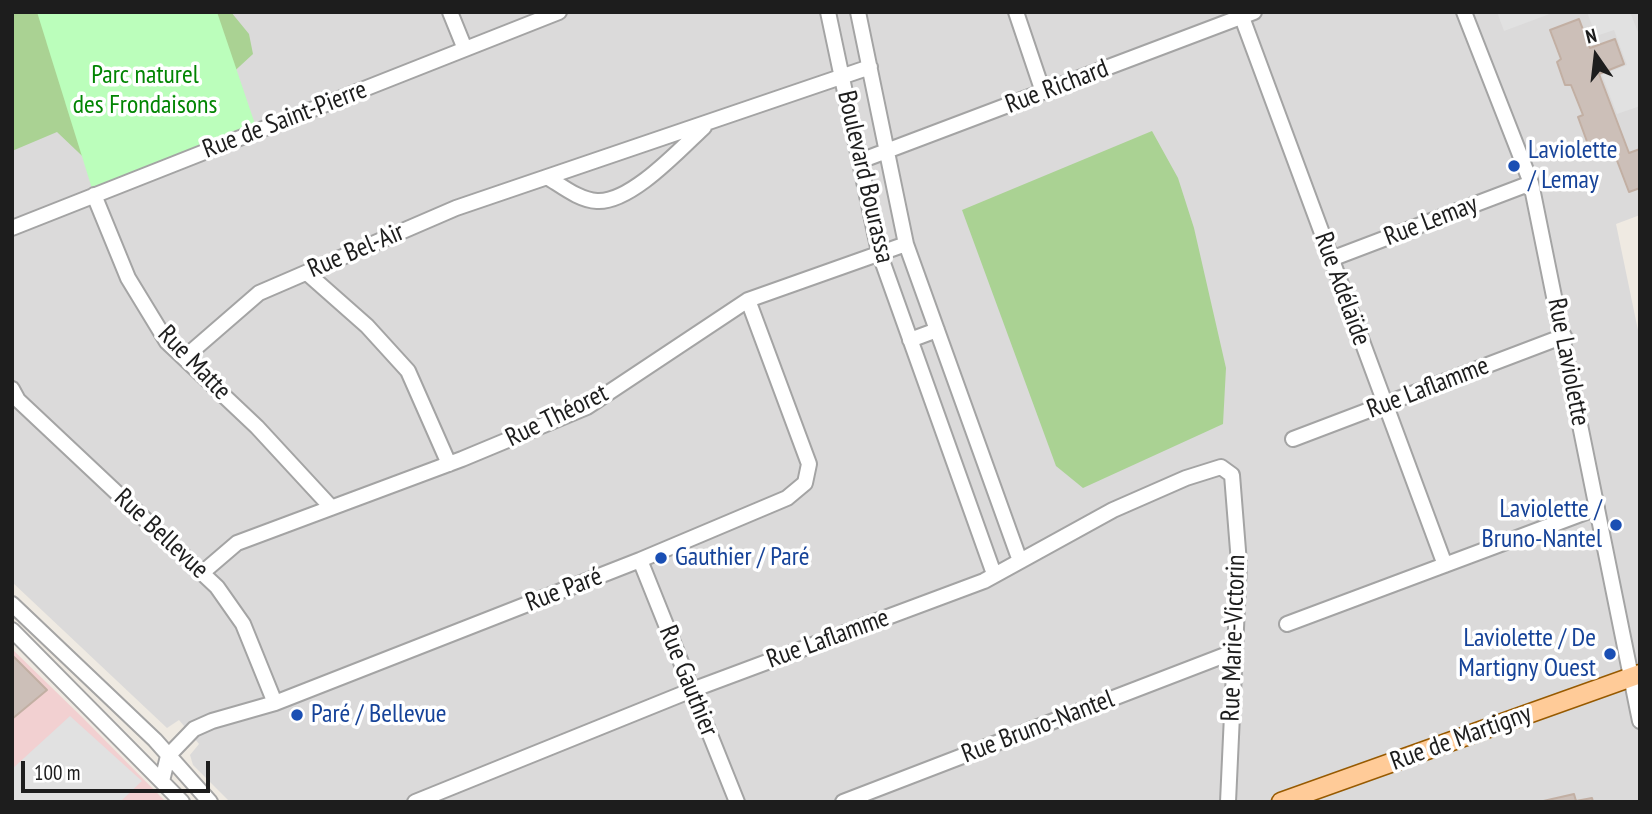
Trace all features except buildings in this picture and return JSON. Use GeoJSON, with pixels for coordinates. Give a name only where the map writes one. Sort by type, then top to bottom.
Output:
{"type":"FeatureCollection","features":[{"type":"Feature","properties":{"kind":"main road","name":"Rue de Martigny"},"geometry":{"type":"LineString","coordinates":[[1282,802],[1635,676]]}},
{"type":"Feature","properties":{"kind":"street"},"geometry":{"type":"LineString","coordinates":[[450,12],[465,49]]}},
{"type":"Feature","properties":{"kind":"street","name":"Rue de Saint-Pierre"},"geometry":{"type":"LineString","coordinates":[[12,228],[559,12]]}},
{"type":"Feature","properties":{"kind":"street","name":"Boulevard Bourassa"},"geometry":{"type":"LineString","coordinates":[[828,12],[879,254],[994,574]]}},
{"type":"Feature","properties":{"kind":"street","name":"Boulevard Bourassa"},"geometry":{"type":"LineString","coordinates":[[858,12],[906,244],[1020,562]]}},
{"type":"Feature","properties":{"kind":"street"},"geometry":{"type":"LineString","coordinates":[[1016,12],[1043,92]]}},
{"type":"Feature","properties":{"kind":"street","name":"Rue Laviolette"},"geometry":{"type":"LineString","coordinates":[[1464,12],[1531,183],[1597,508],[1635,676],[1640,720]]}},
{"type":"Feature","properties":{"kind":"street","name":"Rue Richard"},"geometry":{"type":"LineString","coordinates":[[860,161],[1245,14]]}},
{"type":"Feature","properties":{"kind":"street","name":"Rue Adélaïde"},"geometry":{"type":"LineString","coordinates":[[1245,14],[1331,259],[1445,565]]}},
{"type":"Feature","properties":{"kind":"street","name":"Rue Bel-Air"},"geometry":{"type":"LineString","coordinates":[[184,358],[259,293],[456,208],[870,67]]}},
{"type":"Feature","properties":{"kind":"street","name":"Rue Bel-Air"},"geometry":{"type":"LineString","coordinates":[[547,177],[573,194],[596,201],[617,198],[670,159],[707,123]]}},
{"type":"Feature","properties":{"kind":"street","name":"Rue Lemay"},"geometry":{"type":"LineString","coordinates":[[1331,259],[1531,183]]}},
{"type":"Feature","properties":{"kind":"street","name":"Rue Matte"},"geometry":{"type":"LineString","coordinates":[[94,195],[128,278],[167,342],[257,426],[330,506]]}},
{"type":"Feature","properties":{"kind":"street","name":"Rue Théoret"},"geometry":{"type":"LineString","coordinates":[[202,573],[237,543],[330,506],[449,464],[587,407],[748,300],[906,244]]}},
{"type":"Feature","properties":{"kind":"street"},"geometry":{"type":"LineString","coordinates":[[307,273],[368,326],[408,371],[449,464]]}},
{"type":"Feature","properties":{"kind":"street","name":"Rue Paré"},"geometry":{"type":"LineString","coordinates":[[168,756],[194,729],[212,721],[275,703],[640,560],[787,498],[805,483],[809,464],[748,300]]}},
{"type":"Feature","properties":{"kind":"street"},"geometry":{"type":"LineString","coordinates":[[910,340],[937,330]]}},
{"type":"Feature","properties":{"kind":"street","name":"Rue Laflamme"},"geometry":{"type":"LineString","coordinates":[[1293,439],[1564,336]]}},
{"type":"Feature","properties":{"kind":"street","name":"Rue Bellevue"},"geometry":{"type":"LineString","coordinates":[[12,389],[18,400],[217,587],[243,624],[275,703]]}},
{"type":"Feature","properties":{"kind":"street","name":"Rue Laflamme"},"geometry":{"type":"LineString","coordinates":[[415,802],[692,690],[984,581],[1065,534],[1186,478],[1221,467],[1232,475]]}},
{"type":"Feature","properties":{"kind":"street","name":"Rue Marie-Victorin"},"geometry":{"type":"LineString","coordinates":[[1228,802],[1239,563],[1232,475]]}},
{"type":"Feature","properties":{"kind":"street"},"geometry":{"type":"LineString","coordinates":[[1287,624],[1597,508]]}},
{"type":"Feature","properties":{"kind":"street","name":"Rue Gauthier"},"geometry":{"type":"LineString","coordinates":[[640,560],[737,802]]}},
{"type":"Feature","properties":{"kind":"street"},"geometry":{"type":"LineString","coordinates":[[12,604],[168,756],[210,802]]}},
{"type":"Feature","properties":{"kind":"street"},"geometry":{"type":"LineString","coordinates":[[12,630],[182,802]]}},
{"type":"Feature","properties":{"kind":"street","name":"Rue Bruno-Nantel"},"geometry":{"type":"LineString","coordinates":[[843,802],[1233,652]]}},
{"type":"Feature","properties":{"kind":"street"},"geometry":{"type":"LineString","coordinates":[[162,781],[168,756]]}},
{"type":"Feature","properties":{"kind":"shaded area"},"geometry":{"type":"Polygon","coordinates":[[[12,12],[1640,12],[1640,215],[1616,224],[1640,340],[1640,802],[230,802],[193,765],[190,755],[199,744],[179,720],[167,728],[12,582],[12,12]]]}},
{"type":"Feature","properties":{"kind":"shaded area"},"geometry":{"type":"Polygon","coordinates":[[[1497,12],[1555,12],[1504,31],[1497,12]]]}},
{"type":"Feature","properties":{"kind":"shaded area"},"geometry":{"type":"Polygon","coordinates":[[[1587,12],[1630,12],[1640,37],[1640,106],[1617,114],[1602,75],[1627,65],[1614,30],[1596,36],[1587,12]]]}},
{"type":"Feature","properties":{"kind":"shaded area"},"geometry":{"type":"Polygon","coordinates":[[[12,649],[83,718],[166,802],[12,802],[12,649]]]}},
{"type":"Feature","properties":{"kind":"shaded area"},"geometry":{"type":"Polygon","coordinates":[[[70,716],[142,781],[120,802],[12,802],[12,769],[70,716]]]}},
{"type":"Feature","properties":{"kind":"green space","name":"Parc naturel des Frondaisons"},"geometry":{"type":"Polygon","coordinates":[[[12,12],[231,12],[249,34],[253,54],[227,78],[98,171],[57,132],[12,151],[12,12]]]}},
{"type":"Feature","properties":{"kind":"green space","name":"Parc naturel des Frondaisons"},"geometry":{"type":"Polygon","coordinates":[[[37,12],[217,12],[257,130],[94,195],[37,12]]]}},
{"type":"Feature","properties":{"kind":"green space"},"geometry":{"type":"Polygon","coordinates":[[[1152,131],[1178,178],[1194,228],[1226,368],[1223,424],[1083,488],[1056,466],[962,210],[1152,131]]]}},
{"type":"Feature","properties":{"kind":"place","name":"Laviolette / Lemay"},"geometry":{"type":"Point","coordinates":[1514,166]}},
{"type":"Feature","properties":{"kind":"place","name":"Laviolette / Bruno-Nantel"},"geometry":{"type":"Point","coordinates":[1616,525]}},
{"type":"Feature","properties":{"kind":"place","name":"Gauthier / Paré"},"geometry":{"type":"Point","coordinates":[661,558]}},
{"type":"Feature","properties":{"kind":"place","name":"Laviolette / De Martigny Ouest"},"geometry":{"type":"Point","coordinates":[1610,654]}},
{"type":"Feature","properties":{"kind":"place","name":"Paré / Bellevue"},"geometry":{"type":"Point","coordinates":[297,715]}}]}
